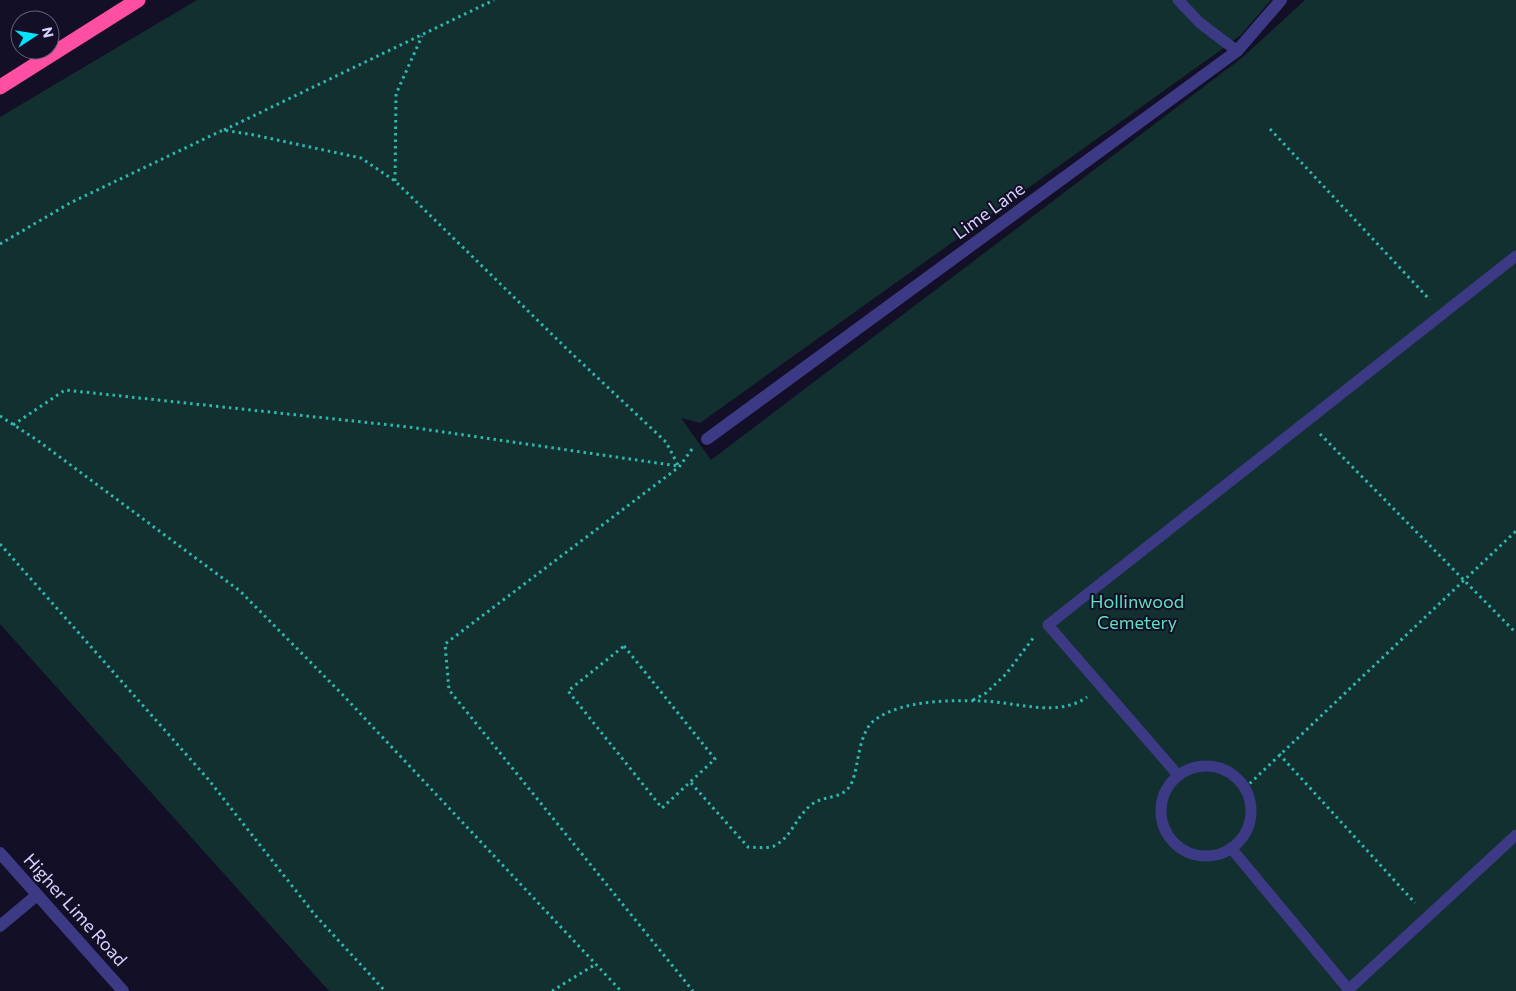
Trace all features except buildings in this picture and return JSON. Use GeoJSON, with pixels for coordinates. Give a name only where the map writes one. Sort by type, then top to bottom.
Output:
{"type":"FeatureCollection","features":[{"type":"Feature","properties":{"kind":"highway"},"geometry":{"type":"LineString","coordinates":[[0,87],[138,0]]}},
{"type":"Feature","properties":{"kind":"street","name":"Lime Lane"},"geometry":{"type":"LineString","coordinates":[[707,439],[1237,51],[1281,0]]}},
{"type":"Feature","properties":{"kind":"street","name":"Higher Lime Road"},"geometry":{"type":"LineString","coordinates":[[0,853],[123,991]]}},
{"type":"Feature","properties":{"kind":"street"},"geometry":{"type":"LineString","coordinates":[[0,926],[37,895]]}},
{"type":"Feature","properties":{"kind":"lane"},"geometry":{"type":"LineString","coordinates":[[1178,0],[1200,23],[1237,51]]}},
{"type":"Feature","properties":{"kind":"lane"},"geometry":{"type":"LineString","coordinates":[[1178,774],[1048,625],[1516,256]]}},
{"type":"Feature","properties":{"kind":"lane"},"geometry":{"type":"LineString","coordinates":[[1207,766],[1222,768],[1235,777],[1245,788],[1250,801],[1248,827],[1241,839],[1231,848],[1217,854],[1202,856],[1187,852],[1174,843],[1165,831],[1161,816],[1162,800],[1168,786],[1178,774],[1192,768],[1207,766]]}},
{"type":"Feature","properties":{"kind":"lane"},"geometry":{"type":"LineString","coordinates":[[1231,848],[1348,990],[1516,835]]}},
{"type":"Feature","properties":{"kind":"path"},"geometry":{"type":"LineString","coordinates":[[0,244],[70,203],[494,0]]}},
{"type":"Feature","properties":{"kind":"path"},"geometry":{"type":"LineString","coordinates":[[395,181],[396,94],[423,35]]}},
{"type":"Feature","properties":{"kind":"path"},"geometry":{"type":"LineString","coordinates":[[1270,128],[1443,313]]}},
{"type":"Feature","properties":{"kind":"path"},"geometry":{"type":"LineString","coordinates":[[223,130],[254,134],[361,158],[395,181],[567,349],[666,442],[679,467]]}},
{"type":"Feature","properties":{"kind":"path"},"geometry":{"type":"LineString","coordinates":[[14,425],[65,390],[409,427],[679,467]]}},
{"type":"Feature","properties":{"kind":"path"},"geometry":{"type":"LineString","coordinates":[[0,416],[240,591],[340,692],[621,991]]}},
{"type":"Feature","properties":{"kind":"path"},"geometry":{"type":"LineString","coordinates":[[1307,420],[1516,633]]}},
{"type":"Feature","properties":{"kind":"path"},"geometry":{"type":"LineString","coordinates":[[693,991],[449,690],[445,644],[679,467],[691,450],[707,439]]}},
{"type":"Feature","properties":{"kind":"path"},"geometry":{"type":"LineString","coordinates":[[1245,788],[1516,532]]}},
{"type":"Feature","properties":{"kind":"path"},"geometry":{"type":"LineString","coordinates":[[0,544],[208,779],[315,915],[386,991]]}},
{"type":"Feature","properties":{"kind":"path"},"geometry":{"type":"LineString","coordinates":[[971,702],[986,693],[1006,674],[1028,642],[1048,625]]}},
{"type":"Feature","properties":{"kind":"path"},"geometry":{"type":"LineString","coordinates":[[624,646],[715,760],[691,783],[662,808],[568,691],[624,646]]}},
{"type":"Feature","properties":{"kind":"path"},"geometry":{"type":"LineString","coordinates":[[691,783],[748,847],[772,848],[788,838],[797,818],[813,803],[845,793],[853,781],[859,747],[874,720],[900,707],[971,702],[1063,708],[1078,703],[1101,686]]}},
{"type":"Feature","properties":{"kind":"path"},"geometry":{"type":"LineString","coordinates":[[1279,754],[1428,916]]}},
{"type":"Feature","properties":{"kind":"path"},"geometry":{"type":"LineString","coordinates":[[552,991],[596,964]]}},
{"type":"Feature","properties":{"kind":"green space","name":"Hollinwood Cemetery"},"geometry":{"type":"Polygon","coordinates":[[[197,0],[1271,0],[1241,35],[700,423],[681,418],[711,460],[1243,57],[1305,0],[1516,0],[1516,991],[329,991],[0,624],[0,117],[197,0]]]}}]}
